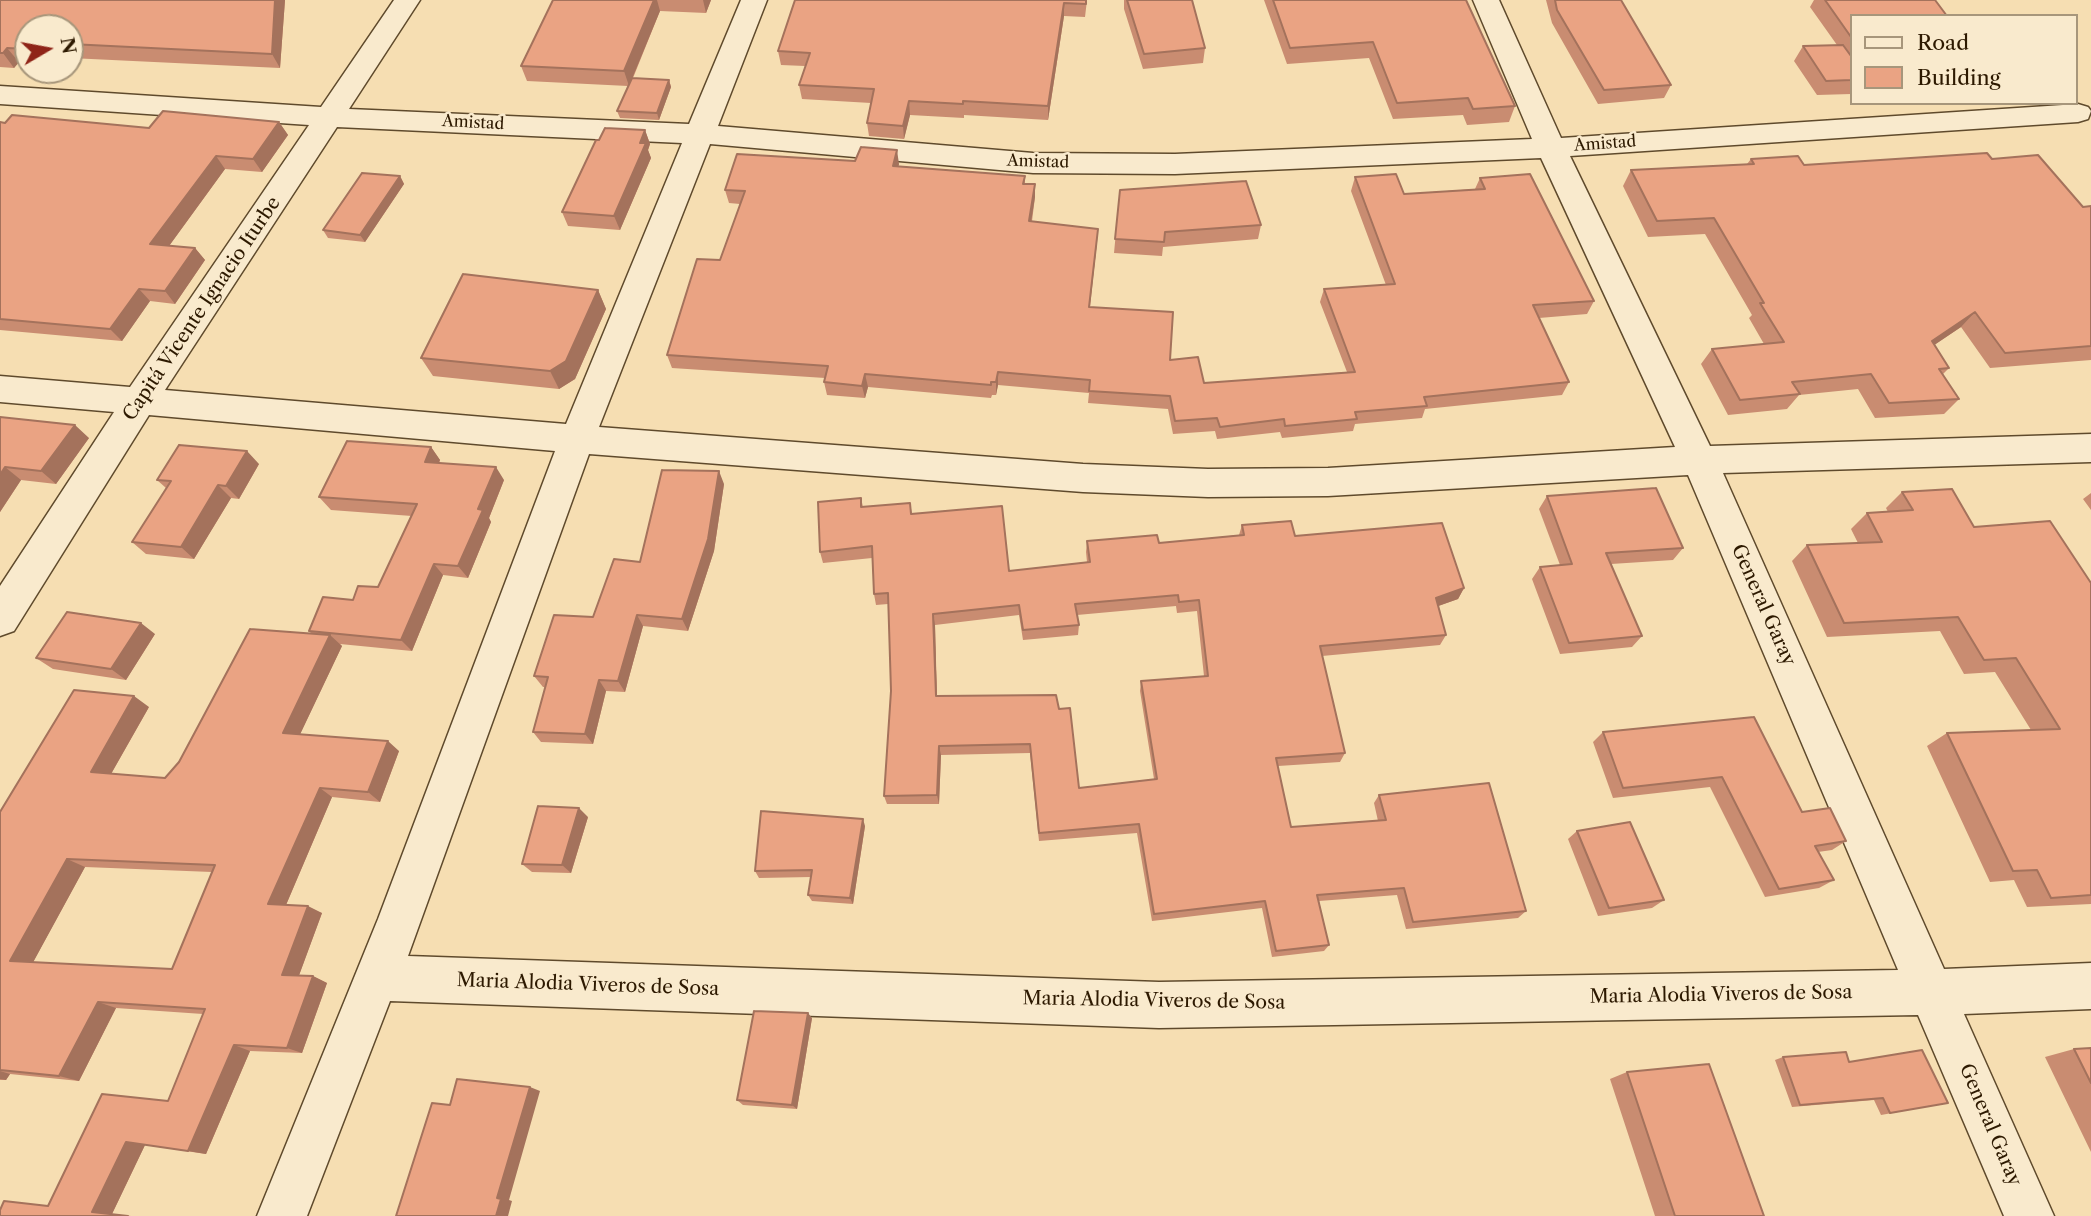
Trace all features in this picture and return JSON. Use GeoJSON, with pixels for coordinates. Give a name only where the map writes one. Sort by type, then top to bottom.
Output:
{"type":"FeatureCollection","features":[{"type":"Feature","properties":{"kind":"street","name":"Capitá Vicente Ignacio Iturbe"},"geometry":{"type":"LineString","coordinates":[[0,619],[140,400],[407,0]]}},
{"type":"Feature","properties":{"kind":"street"},"geometry":{"type":"LineString","coordinates":[[282,1216],[376,978],[578,439],[754,0]]}},
{"type":"Feature","properties":{"kind":"street","name":"General Garay"},"geometry":{"type":"LineString","coordinates":[[1486,0],[1551,148],[1699,460],[2029,1216]]}},
{"type":"Feature","properties":{"kind":"street","name":"Amistad"},"geometry":{"type":"LineString","coordinates":[[0,95],[331,117],[699,134],[1033,163],[1175,164],[1551,148],[2078,113]]}},
{"type":"Feature","properties":{"kind":"street"},"geometry":{"type":"LineString","coordinates":[[0,389],[578,439],[1083,478],[1208,483],[1328,482],[1699,460],[2091,448]]}},
{"type":"Feature","properties":{"kind":"street","name":"Maria Alodia Viveros de Sosa"},"geometry":{"type":"LineString","coordinates":[[376,978],[1159,1004],[1933,992],[2091,986]]}},
{"type":"Feature","properties":{"kind":"building"},"geometry":{"type":"Polygon","coordinates":[[[0,0],[275,0],[272,54],[84,45],[84,14],[14,14],[14,48],[7,48],[0,53],[0,0]]]}},
{"type":"Feature","properties":{"kind":"building"},"geometry":{"type":"Polygon","coordinates":[[[553,0],[654,0],[624,71],[521,66],[553,0]]]}},
{"type":"Feature","properties":{"kind":"building"},"geometry":{"type":"Polygon","coordinates":[[[795,0],[1086,0],[1086,4],[1064,3],[1048,106],[909,101],[903,126],[867,123],[874,89],[799,85],[810,53],[778,51],[795,0]]]}},
{"type":"Feature","properties":{"kind":"building"},"geometry":{"type":"Polygon","coordinates":[[[1127,0],[1192,0],[1205,48],[1144,54],[1127,0]]]}},
{"type":"Feature","properties":{"kind":"building"},"geometry":{"type":"Polygon","coordinates":[[[1273,0],[1466,0],[1515,106],[1473,109],[1468,98],[1397,103],[1373,42],[1290,48],[1273,0]]]}},
{"type":"Feature","properties":{"kind":"building"},"geometry":{"type":"Polygon","coordinates":[[[1555,0],[1621,0],[1671,85],[1604,90],[1557,10],[1555,0]]]}},
{"type":"Feature","properties":{"kind":"building"},"geometry":{"type":"Polygon","coordinates":[[[1825,0],[1935,0],[1946,14],[1850,14],[1850,36],[1825,0]]]}},
{"type":"Feature","properties":{"kind":"building"},"geometry":{"type":"Polygon","coordinates":[[[1843,45],[1850,55],[1850,80],[1826,81],[1803,46],[1843,45]]]}},
{"type":"Feature","properties":{"kind":"building"},"geometry":{"type":"Polygon","coordinates":[[[632,78],[669,80],[657,113],[617,111],[632,78]]]}},
{"type":"Feature","properties":{"kind":"building"},"geometry":{"type":"Polygon","coordinates":[[[163,111],[279,122],[253,159],[216,156],[150,244],[195,248],[165,291],[139,289],[110,329],[0,319],[0,122],[5,123],[12,115],[149,128],[163,111]]]}},
{"type":"Feature","properties":{"kind":"building"},"geometry":{"type":"Polygon","coordinates":[[[605,128],[645,130],[640,143],[646,143],[614,216],[562,212],[596,140],[599,140],[605,128]]]}},
{"type":"Feature","properties":{"kind":"building"},"geometry":{"type":"Polygon","coordinates":[[[861,147],[897,150],[893,166],[1025,176],[1023,184],[1035,184],[1029,221],[1098,229],[1089,307],[1173,312],[1170,360],[1198,357],[1204,383],[1355,372],[1324,289],[1395,284],[1355,177],[1396,174],[1404,194],[1485,189],[1480,178],[1530,174],[1594,301],[1533,305],[1569,382],[1424,397],[1427,406],[1355,412],[1357,419],[1285,426],[1284,419],[1220,427],[1217,418],[1175,421],[1170,396],[1089,391],[1090,380],[998,372],[996,382],[991,382],[991,385],[865,374],[862,386],[824,382],[828,366],[667,355],[697,259],[720,260],[745,191],[725,190],[737,154],[855,161],[861,147]]]}},
{"type":"Feature","properties":{"kind":"building"},"geometry":{"type":"Polygon","coordinates":[[[1987,153],[1992,159],[2038,155],[2083,207],[2091,206],[2091,346],[2005,353],[1975,312],[1932,341],[1949,368],[1939,369],[1959,399],[1889,403],[1871,374],[1792,382],[1800,394],[1740,400],[1712,349],[1784,342],[1714,218],[1657,221],[1631,170],[1754,164],[1751,159],[1798,156],[1804,165],[1987,153]]]}},
{"type":"Feature","properties":{"kind":"building"},"geometry":{"type":"Polygon","coordinates":[[[362,173],[400,176],[360,235],[323,230],[362,173]]]}},
{"type":"Feature","properties":{"kind":"building"},"geometry":{"type":"Polygon","coordinates":[[[1246,181],[1261,225],[1165,232],[1164,242],[1115,239],[1120,190],[1246,181]]]}},
{"type":"Feature","properties":{"kind":"building"},"geometry":{"type":"Polygon","coordinates":[[[463,274],[598,290],[566,361],[550,371],[421,358],[463,274]]]}},
{"type":"Feature","properties":{"kind":"building"},"geometry":{"type":"Polygon","coordinates":[[[0,417],[75,425],[41,471],[5,467],[0,475],[0,417]]]}},
{"type":"Feature","properties":{"kind":"building"},"geometry":{"type":"Polygon","coordinates":[[[347,441],[431,447],[425,462],[496,467],[478,509],[483,510],[458,566],[434,564],[401,640],[309,631],[323,597],[353,600],[358,586],[378,587],[417,504],[319,497],[347,441]]]}},
{"type":"Feature","properties":{"kind":"building"},"geometry":{"type":"Polygon","coordinates":[[[179,445],[247,451],[226,486],[218,485],[181,547],[132,542],[171,481],[157,480],[179,445]]]}},
{"type":"Feature","properties":{"kind":"building"},"geometry":{"type":"Polygon","coordinates":[[[662,470],[719,471],[708,539],[682,619],[637,615],[618,681],[599,680],[585,734],[533,732],[548,677],[534,676],[554,615],[593,617],[614,559],[640,562],[662,470]]]}},
{"type":"Feature","properties":{"kind":"building"},"geometry":{"type":"Polygon","coordinates":[[[1656,488],[1683,548],[1606,553],[1642,636],[1569,643],[1540,567],[1572,564],[1547,496],[1656,488]]]}},
{"type":"Feature","properties":{"kind":"building"},"geometry":{"type":"Polygon","coordinates":[[[1952,489],[1974,527],[2050,521],[2091,583],[2091,895],[2051,898],[2037,870],[2013,871],[1947,733],[2060,729],[2016,658],[1984,660],[1958,617],[1844,623],[1807,545],[1882,542],[1867,513],[1913,510],[1902,492],[1952,489]]]}},
{"type":"Feature","properties":{"kind":"building"},"geometry":{"type":"Polygon","coordinates":[[[861,498],[861,507],[910,503],[911,514],[1002,506],[1009,571],[1090,562],[1087,541],[1157,535],[1159,543],[1244,535],[1242,525],[1291,521],[1295,536],[1442,523],[1464,588],[1436,598],[1446,635],[1320,646],[1345,753],[1276,758],[1291,827],[1386,820],[1379,795],[1489,783],[1526,911],[1413,922],[1404,888],[1317,895],[1329,945],[1276,951],[1265,901],[1154,914],[1139,824],[1039,833],[1030,744],[939,746],[937,795],[884,796],[891,691],[888,593],[874,594],[872,546],[820,552],[818,502],[861,498]],[[1178,595],[1075,604],[1079,625],[1023,630],[1019,605],[933,614],[936,696],[1056,695],[1059,709],[1070,708],[1079,788],[1157,779],[1141,681],[1208,676],[1199,600],[1179,602],[1178,595]]]}},
{"type":"Feature","properties":{"kind":"building"},"geometry":{"type":"Polygon","coordinates":[[[67,612],[141,623],[111,669],[36,658],[67,612]]]}},
{"type":"Feature","properties":{"kind":"building"},"geometry":{"type":"Polygon","coordinates":[[[250,629],[330,635],[283,733],[388,741],[368,792],[320,788],[268,904],[308,906],[282,975],[313,976],[287,1048],[234,1045],[188,1151],[126,1142],[92,1212],[128,1216],[0,1216],[4,1201],[48,1206],[102,1094],[168,1101],[205,1009],[98,1002],[59,1076],[0,1070],[0,812],[74,690],[134,696],[91,772],[165,778],[179,762],[250,629]],[[67,859],[10,961],[172,969],[215,865],[67,859]]]}},
{"type":"Feature","properties":{"kind":"building"},"geometry":{"type":"Polygon","coordinates":[[[1754,717],[1802,812],[1830,808],[1846,841],[1815,846],[1834,880],[1779,889],[1722,777],[1623,788],[1603,732],[1754,717]]]}},
{"type":"Feature","properties":{"kind":"building"},"geometry":{"type":"Polygon","coordinates":[[[538,806],[579,808],[562,865],[522,864],[538,806]]]}},
{"type":"Feature","properties":{"kind":"building"},"geometry":{"type":"Polygon","coordinates":[[[761,811],[863,819],[850,898],[808,895],[812,870],[755,871],[761,811]]]}},
{"type":"Feature","properties":{"kind":"building"},"geometry":{"type":"Polygon","coordinates":[[[1630,822],[1664,900],[1609,908],[1577,831],[1630,822]]]}},
{"type":"Feature","properties":{"kind":"building"},"geometry":{"type":"Polygon","coordinates":[[[754,1011],[808,1013],[792,1105],[737,1100],[754,1011]]]}},
{"type":"Feature","properties":{"kind":"building"},"geometry":{"type":"Polygon","coordinates":[[[2091,1048],[2091,1083],[2074,1049],[2091,1048]]]}},
{"type":"Feature","properties":{"kind":"building"},"geometry":{"type":"Polygon","coordinates":[[[1922,1050],[1948,1103],[1890,1113],[1883,1098],[1800,1105],[1783,1057],[1846,1052],[1849,1062],[1922,1050]]]}},
{"type":"Feature","properties":{"kind":"building"},"geometry":{"type":"Polygon","coordinates":[[[1709,1064],[1764,1216],[1675,1216],[1627,1072],[1709,1064]]]}},
{"type":"Feature","properties":{"kind":"building"},"geometry":{"type":"Polygon","coordinates":[[[457,1079],[530,1087],[497,1198],[501,1199],[496,1216],[396,1216],[432,1103],[450,1105],[457,1079]]]}}]}
